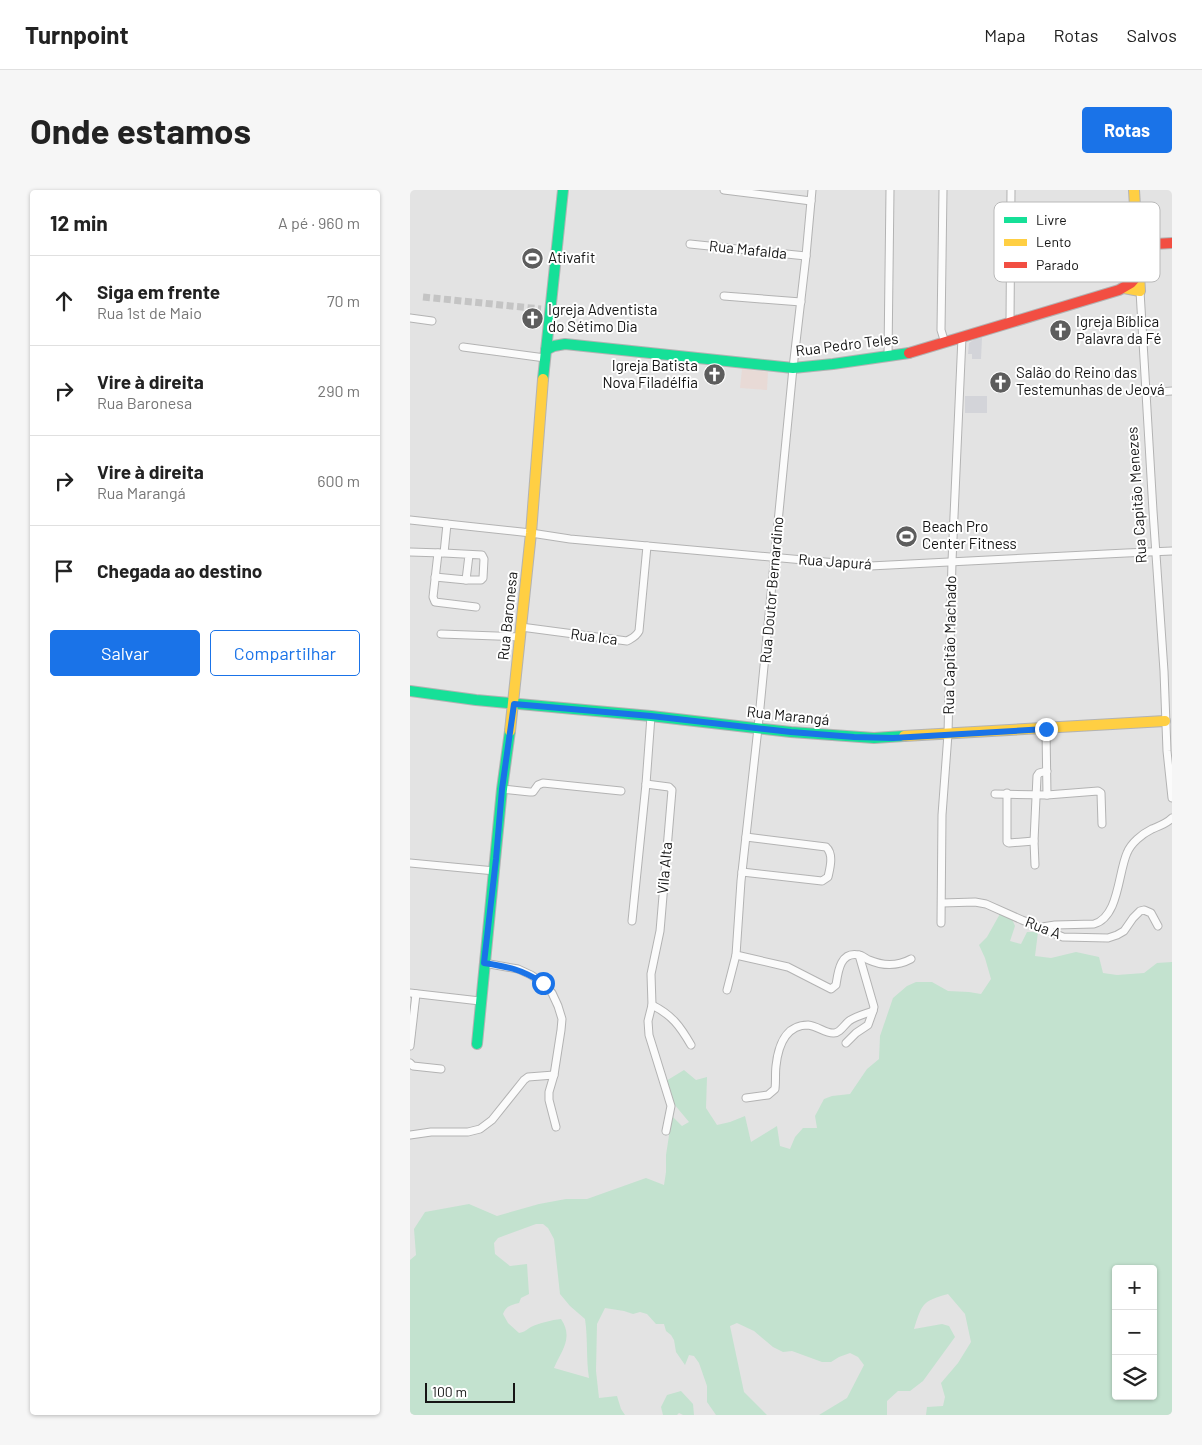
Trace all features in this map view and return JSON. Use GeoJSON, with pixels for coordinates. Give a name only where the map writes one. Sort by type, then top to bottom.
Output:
{"type":"FeatureCollection","features":[{"type":"Feature","properties":{"kind":"street","name":"Rua Baronesa"},"geometry":{"type":"LineString","coordinates":[[477,1044],[502,789],[514,704],[531,533],[548,332],[546,310],[563,190]]}},
{"type":"Feature","properties":{"kind":"street"},"geometry":{"type":"LineString","coordinates":[[724,190],[811,201]]}},
{"type":"Feature","properties":{"kind":"street","name":"Rua Doutor Bernardino"},"geometry":{"type":"LineString","coordinates":[[727,990],[736,955],[742,872],[812,190]]}},
{"type":"Feature","properties":{"kind":"street"},"geometry":{"type":"LineString","coordinates":[[888,356],[890,190]]}},
{"type":"Feature","properties":{"kind":"street"},"geometry":{"type":"LineString","coordinates":[[943,190],[941,330],[945,343]]}},
{"type":"Feature","properties":{"kind":"street","name":"Rua Mafalda"},"geometry":{"type":"LineString","coordinates":[[690,244],[806,256]]}},
{"type":"Feature","properties":{"kind":"street"},"geometry":{"type":"LineString","coordinates":[[1010,282],[1010,322]]}},
{"type":"Feature","properties":{"kind":"street","name":"Rua Pedro Teles"},"geometry":{"type":"LineString","coordinates":[[546,354],[554,346],[565,344],[793,368],[833,364],[914,352],[1124,288],[1130,282]]}},
{"type":"Feature","properties":{"kind":"street","name":"Rua Capitão Menezes"},"geometry":{"type":"LineString","coordinates":[[1139,282],[1156,552],[1168,670],[1165,721],[1172,798]]}},
{"type":"Feature","properties":{"kind":"street","name":"Rua Pedro Teles"},"geometry":{"type":"LineString","coordinates":[[1124,288],[1140,291]]}},
{"type":"Feature","properties":{"kind":"street"},"geometry":{"type":"LineString","coordinates":[[724,296],[801,302]]}},
{"type":"Feature","properties":{"kind":"street"},"geometry":{"type":"LineString","coordinates":[[410,318],[432,321]]}},
{"type":"Feature","properties":{"kind":"street","name":"Rua Pedro Teles"},"geometry":{"type":"LineString","coordinates":[[548,332],[556,340],[565,344]]}},
{"type":"Feature","properties":{"kind":"street","name":"Rua Capitão Machado"},"geometry":{"type":"LineString","coordinates":[[941,923],[942,815],[948,734],[952,561],[962,337]]}},
{"type":"Feature","properties":{"kind":"street"},"geometry":{"type":"LineString","coordinates":[[463,347],[546,354]]}},
{"type":"Feature","properties":{"kind":"street"},"geometry":{"type":"LineString","coordinates":[[1146,393],[1172,391]]}},
{"type":"Feature","properties":{"kind":"street","name":"Rua Japurá"},"geometry":{"type":"LineString","coordinates":[[410,520],[570,539],[870,566],[1172,552]]}},
{"type":"Feature","properties":{"kind":"street"},"geometry":{"type":"LineString","coordinates":[[447,524],[435,578],[433,599],[436,603],[476,607]]}},
{"type":"Feature","properties":{"kind":"street","name":"Rua Ica"},"geometry":{"type":"LineString","coordinates":[[520,632],[626,641],[633,638],[639,631],[647,546]]}},
{"type":"Feature","properties":{"kind":"street"},"geometry":{"type":"LineString","coordinates":[[410,552],[482,555],[484,558],[483,578],[481,580],[435,578]]}},
{"type":"Feature","properties":{"kind":"street"},"geometry":{"type":"LineString","coordinates":[[466,580],[469,554]]}},
{"type":"Feature","properties":{"kind":"street"},"geometry":{"type":"LineString","coordinates":[[441,634],[520,632]]}},
{"type":"Feature","properties":{"kind":"street","name":"Rua Marangá"},"geometry":{"type":"LineString","coordinates":[[410,691],[514,704],[651,716],[791,732],[874,738],[1165,721]]}},
{"type":"Feature","properties":{"kind":"street","name":"Vila Alta"},"geometry":{"type":"LineString","coordinates":[[632,921],[651,716]]}},
{"type":"Feature","properties":{"kind":"street"},"geometry":{"type":"LineString","coordinates":[[1046,729],[1047,795]]}},
{"type":"Feature","properties":{"kind":"street"},"geometry":{"type":"LineString","coordinates":[[1035,865],[1034,841],[1037,776],[1040,773],[1047,772]]}},
{"type":"Feature","properties":{"kind":"street"},"geometry":{"type":"LineString","coordinates":[[502,789],[534,792],[538,785],[543,783],[620,791]]}},
{"type":"Feature","properties":{"kind":"street","name":"Vila Alta"},"geometry":{"type":"LineString","coordinates":[[646,784],[669,787],[672,790],[660,931],[651,974],[652,1005]]}},
{"type":"Feature","properties":{"kind":"street"},"geometry":{"type":"LineString","coordinates":[[995,794],[1047,795],[1100,792],[1102,824]]}},
{"type":"Feature","properties":{"kind":"street"},"geometry":{"type":"LineString","coordinates":[[1007,793],[1008,844],[1034,841]]}},
{"type":"Feature","properties":{"kind":"street"},"geometry":{"type":"LineString","coordinates":[[1041,928],[1055,925],[1094,924],[1106,918],[1118,889],[1127,852],[1142,835],[1168,822],[1172,818]]}},
{"type":"Feature","properties":{"kind":"street"},"geometry":{"type":"LineString","coordinates":[[742,872],[822,881],[828,877],[830,866],[831,853],[826,847],[746,837]]}},
{"type":"Feature","properties":{"kind":"street"},"geometry":{"type":"LineString","coordinates":[[410,863],[495,871]]}},
{"type":"Feature","properties":{"kind":"street","name":"Rua A"},"geometry":{"type":"LineString","coordinates":[[942,903],[975,902],[986,904],[1063,937],[1108,938],[1124,931],[1133,918],[1140,911],[1144,910],[1151,913],[1158,926]]}},
{"type":"Feature","properties":{"kind":"street"},"geometry":{"type":"LineString","coordinates":[[736,955],[788,967],[831,989],[836,985],[838,969],[843,960],[852,956],[859,955],[872,961],[889,965],[911,959]]}},
{"type":"Feature","properties":{"kind":"street"},"geometry":{"type":"LineString","coordinates":[[846,1043],[856,1033],[868,1026],[874,1011],[859,955]]}},
{"type":"Feature","properties":{"kind":"street"},"geometry":{"type":"LineString","coordinates":[[484,963],[518,969],[531,975],[543,983],[552,993],[558,1006],[562,1019],[554,1075],[550,1084],[549,1100],[556,1127]]}},
{"type":"Feature","properties":{"kind":"street"},"geometry":{"type":"LineString","coordinates":[[410,1046],[413,993],[480,1001]]}},
{"type":"Feature","properties":{"kind":"street"},"geometry":{"type":"LineString","coordinates":[[666,1131],[671,1106],[649,1035],[648,1022],[652,1005],[662,1010],[675,1021],[691,1045]]}},
{"type":"Feature","properties":{"kind":"street"},"geometry":{"type":"LineString","coordinates":[[746,1098],[768,1095],[774,1089],[778,1051],[785,1036],[792,1030],[808,1025],[817,1026],[834,1034],[850,1020],[874,1011]]}},
{"type":"Feature","properties":{"kind":"street"},"geometry":{"type":"LineString","coordinates":[[410,1063],[413,1066],[441,1069]]}},
{"type":"Feature","properties":{"kind":"street"},"geometry":{"type":"LineString","coordinates":[[410,1135],[431,1132],[468,1132],[480,1129],[492,1120],[528,1077],[554,1075]]}},
{"type":"Feature","properties":{"kind":"shaded area"},"geometry":{"type":"Polygon","coordinates":[[[982,338],[981,359],[972,359],[972,354],[968,354],[969,343],[975,339],[982,338]]]}},
{"type":"Feature","properties":{"kind":"shaded area"},"geometry":{"type":"Polygon","coordinates":[[[742,369],[768,372],[767,390],[740,388],[742,369]]]}},
{"type":"Feature","properties":{"kind":"shaded area"},"geometry":{"type":"Polygon","coordinates":[[[965,396],[987,396],[987,413],[965,413],[965,396]]]}},
{"type":"Feature","properties":{"kind":"green space"},"geometry":{"type":"Polygon","coordinates":[[[1001,912],[1011,917],[1015,926],[1010,941],[1021,944],[1027,932],[1038,932],[1035,956],[1051,958],[1076,952],[1099,957],[1103,973],[1117,975],[1144,973],[1157,963],[1172,962],[1172,1415],[926,1415],[927,1407],[943,1406],[945,1397],[941,1383],[958,1363],[971,1342],[965,1314],[948,1294],[933,1299],[924,1305],[914,1329],[942,1324],[949,1326],[955,1337],[923,1381],[910,1391],[898,1391],[887,1401],[887,1415],[819,1415],[847,1398],[864,1365],[858,1357],[850,1353],[831,1362],[822,1362],[792,1351],[783,1352],[773,1347],[754,1331],[737,1323],[730,1326],[744,1392],[767,1415],[716,1415],[707,1402],[707,1386],[699,1363],[694,1356],[689,1355],[685,1365],[676,1352],[674,1340],[666,1331],[664,1324],[656,1324],[647,1314],[640,1312],[633,1314],[605,1308],[597,1324],[596,1371],[599,1398],[617,1396],[625,1415],[410,1415],[410,1260],[416,1255],[414,1229],[425,1212],[469,1204],[497,1216],[539,1204],[566,1199],[587,1199],[646,1178],[664,1185],[672,1116],[682,1126],[689,1122],[674,1104],[666,1081],[684,1070],[696,1080],[707,1077],[706,1108],[717,1125],[745,1116],[751,1142],[777,1126],[780,1146],[790,1149],[795,1137],[803,1128],[817,1128],[815,1116],[824,1099],[850,1094],[867,1069],[879,1059],[880,1036],[893,998],[907,986],[916,982],[932,982],[948,991],[981,994],[991,979],[979,945],[987,937],[1001,912]],[[536,1224],[498,1238],[494,1243],[495,1254],[510,1266],[527,1264],[529,1294],[521,1298],[519,1303],[507,1308],[503,1314],[508,1323],[519,1333],[538,1324],[561,1319],[565,1326],[566,1338],[563,1350],[554,1368],[589,1378],[585,1319],[560,1294],[554,1239],[548,1228],[543,1224],[536,1224]]]}},
{"type":"Feature","properties":{"kind":"green space"},"geometry":{"type":"Polygon","coordinates":[[[681,1391],[693,1404],[694,1415],[679,1413],[677,1415],[663,1415],[661,1407],[667,1395],[681,1391]]]}},
{"type":"Feature","properties":{"kind":"tunnel"},"geometry":{"type":"LineString","coordinates":[[423,297],[541,309]]}},
{"type":"Feature","properties":{"kind":"traffic: fast"},"geometry":{"type":"LineString","coordinates":[[543,379],[563,190]]}},
{"type":"Feature","properties":{"kind":"traffic: fast"},"geometry":{"type":"LineString","coordinates":[[546,350],[565,344],[793,368],[909,353]]}},
{"type":"Feature","properties":{"kind":"traffic: fast"},"geometry":{"type":"LineString","coordinates":[[410,691],[476,700],[651,716],[791,732],[874,738],[904,736]]}},
{"type":"Feature","properties":{"kind":"traffic: fast"},"geometry":{"type":"LineString","coordinates":[[477,1044],[502,789],[510,731]]}},
{"type":"Feature","properties":{"kind":"traffic: slow"},"geometry":{"type":"LineString","coordinates":[[1134,190],[1135,202]]}},
{"type":"Feature","properties":{"kind":"traffic: slow"},"geometry":{"type":"LineString","coordinates":[[1124,288],[1140,291],[1139,282]]}},
{"type":"Feature","properties":{"kind":"traffic: slow"},"geometry":{"type":"LineString","coordinates":[[510,731],[531,533],[543,379]]}},
{"type":"Feature","properties":{"kind":"traffic: slow"},"geometry":{"type":"LineString","coordinates":[[904,736],[1165,721]]}},
{"type":"Feature","properties":{"kind":"traffic: jam"},"geometry":{"type":"LineString","coordinates":[[1160,244],[1172,243]]}},
{"type":"Feature","properties":{"kind":"traffic: jam"},"geometry":{"type":"LineString","coordinates":[[909,353],[1119,290],[1132,282]]}},
{"type":"Feature","properties":{"kind":"place","name":"Ativafit"},"geometry":{"type":"Point","coordinates":[532,258]}},
{"type":"Feature","properties":{"kind":"place","name":"Igreja Adventista do Sétimo Dia"},"geometry":{"type":"Point","coordinates":[532,319]}},
{"type":"Feature","properties":{"kind":"place","name":"Igreja Bíblica Palavra da Fé"},"geometry":{"type":"Point","coordinates":[1060,331]}},
{"type":"Feature","properties":{"kind":"place","name":"Igreja Batista Nova Filadélfia"},"geometry":{"type":"Point","coordinates":[714,375]}},
{"type":"Feature","properties":{"kind":"place","name":"Salão do Reino das Testemunhas de Jeová"},"geometry":{"type":"Point","coordinates":[1000,382]}},
{"type":"Feature","properties":{"kind":"place","name":"Beach Pro Center Fitness"},"geometry":{"type":"Point","coordinates":[906,536]}},
{"type":"Feature","properties":{"kind":"route"},"geometry":{"type":"LineString","coordinates":[[543,983],[518,969],[484,963],[502,789],[514,704],[651,716],[791,732],[874,738],[1046,729]]}}]}
